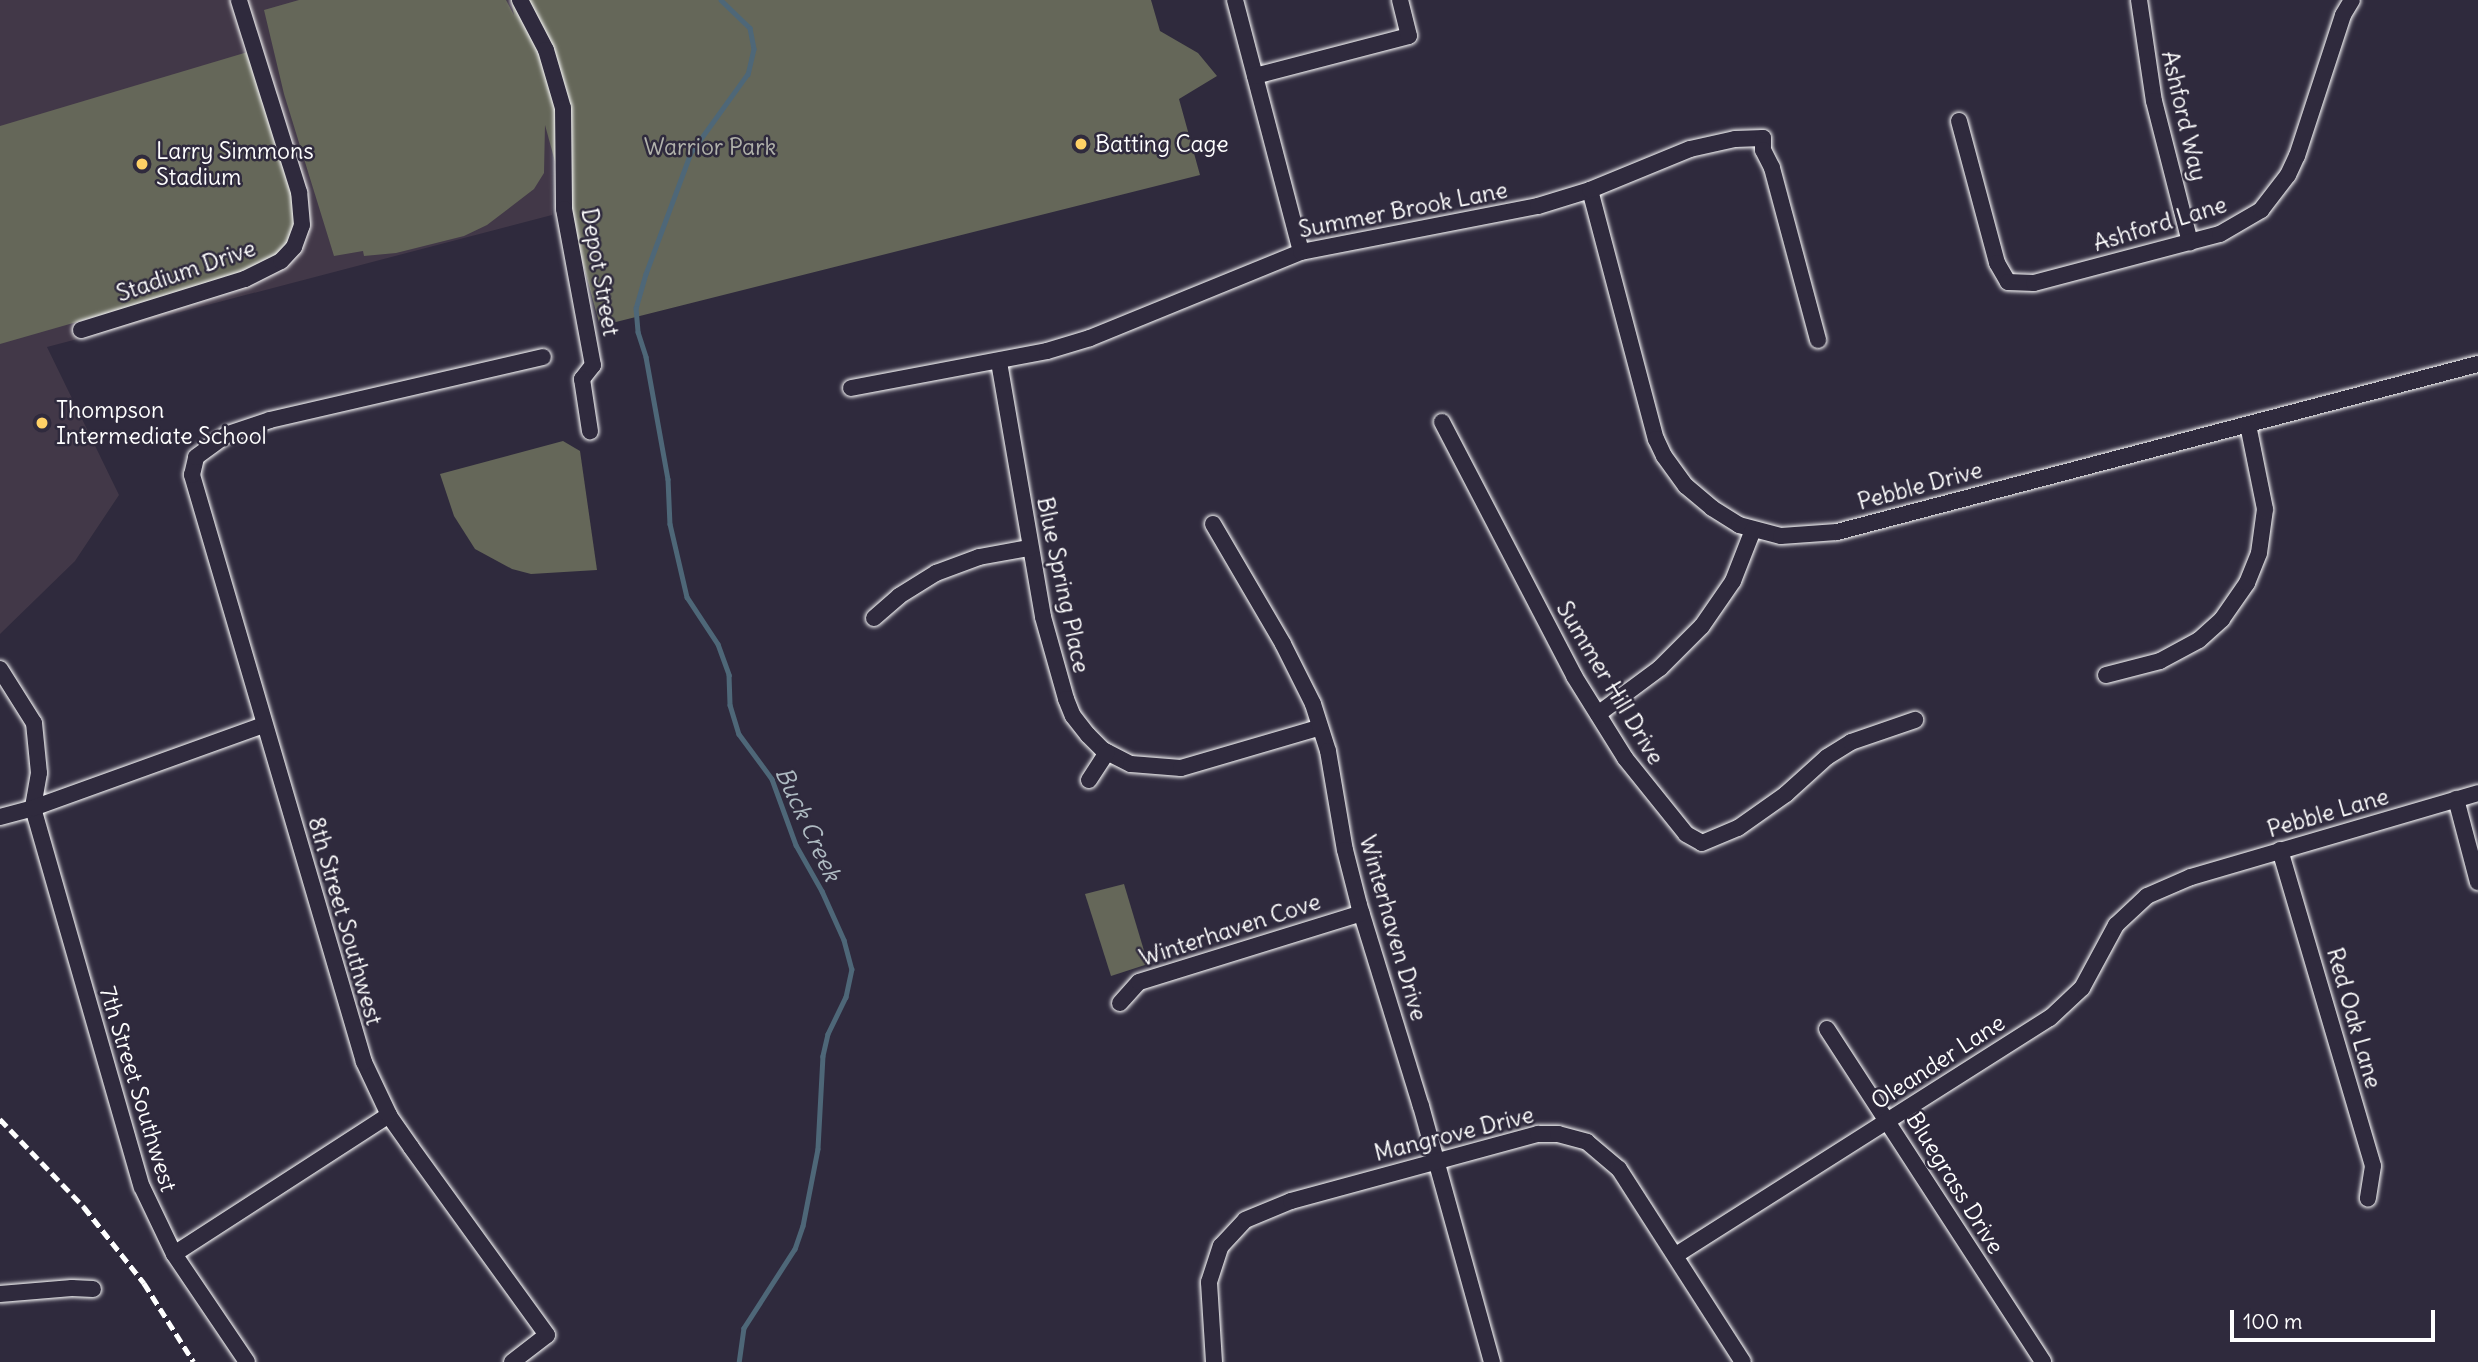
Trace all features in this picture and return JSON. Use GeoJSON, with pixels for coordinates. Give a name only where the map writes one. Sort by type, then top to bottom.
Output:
{"type":"FeatureCollection","features":[{"type":"Feature","properties":{"kind":"street","name":"Stadium Drive"},"geometry":{"type":"LineString","coordinates":[[81,330],[245,279],[281,261],[294,247],[302,225],[299,192],[239,0]]}},
{"type":"Feature","properties":{"kind":"street","name":"Depot Street"},"geometry":{"type":"LineString","coordinates":[[520,0],[546,50],[563,108],[564,209],[593,365],[582,379],[590,431]]}},
{"type":"Feature","properties":{"kind":"street"},"geometry":{"type":"LineString","coordinates":[[1235,0],[1301,252]]}},
{"type":"Feature","properties":{"kind":"street"},"geometry":{"type":"LineString","coordinates":[[1255,76],[1409,36],[1400,0]]}},
{"type":"Feature","properties":{"kind":"street","name":"Ashford Way"},"geometry":{"type":"LineString","coordinates":[[2139,0],[2154,101],[2190,242]]}},
{"type":"Feature","properties":{"kind":"street","name":"Ashford Lane"},"geometry":{"type":"LineString","coordinates":[[1959,121],[1997,263],[2008,282],[2034,283],[2233,229],[2261,209],[2279,190],[2297,156],[2343,15],[2352,0]]}},
{"type":"Feature","properties":{"kind":"street","name":"Summer Brook Lane"},"geometry":{"type":"LineString","coordinates":[[851,388],[999,362],[1090,338],[1301,252],[1517,211],[1590,190],[1690,149],[1735,139],[1763,138],[1763,150],[1772,168],[1818,340]]}},
{"type":"Feature","properties":{"kind":"street","name":"Pebble Drive"},"geometry":{"type":"LineString","coordinates":[[1590,190],[1656,439],[1674,471],[1699,499],[1726,518],[1753,530],[1802,537],[1837,532],[2478,363]]}},
{"type":"Feature","properties":{"kind":"street","name":"8th Street Southwest"},"geometry":{"type":"LineString","coordinates":[[512,1362],[547,1335],[389,1115],[364,1062],[192,484],[192,471],[196,457],[228,434],[270,421],[543,357]]}},
{"type":"Feature","properties":{"kind":"street","name":"Blue Spring Place"},"geometry":{"type":"LineString","coordinates":[[999,362],[1043,617],[1073,716],[1107,752],[1131,764],[1181,768],[1318,728]]}},
{"type":"Feature","properties":{"kind":"street","name":"Summer Hill Drive"},"geometry":{"type":"LineString","coordinates":[[1442,422],[1527,589],[1598,714],[1644,782],[1682,830],[1702,843],[1738,828],[1786,794],[1827,757],[1852,742],[1915,720]]}},
{"type":"Feature","properties":{"kind":"street"},"geometry":{"type":"LineString","coordinates":[[2106,675],[2160,660],[2199,640],[2221,619],[2247,583],[2261,546],[2264,509],[2248,425]]}},
{"type":"Feature","properties":{"kind":"street","name":"Winterhaven Drive"},"geometry":{"type":"LineString","coordinates":[[1213,524],[1301,677],[1328,751],[1345,850],[1492,1362]]}},
{"type":"Feature","properties":{"kind":"street"},"geometry":{"type":"LineString","coordinates":[[1598,714],[1660,668],[1702,626],[1732,581],[1753,530]]}},
{"type":"Feature","properties":{"kind":"street"},"geometry":{"type":"LineString","coordinates":[[874,618],[899,596],[936,573],[979,557],[1029,548]]}},
{"type":"Feature","properties":{"kind":"street"},"geometry":{"type":"LineString","coordinates":[[0,669],[34,723],[40,773],[33,808]]}},
{"type":"Feature","properties":{"kind":"street"},"geometry":{"type":"LineString","coordinates":[[0,817],[33,808],[264,725]]}},
{"type":"Feature","properties":{"kind":"street"},"geometry":{"type":"LineString","coordinates":[[1089,780],[1107,752]]}},
{"type":"Feature","properties":{"kind":"street","name":"Pebble Lane"},"geometry":{"type":"LineString","coordinates":[[2191,877],[2478,793]]}},
{"type":"Feature","properties":{"kind":"street"},"geometry":{"type":"LineString","coordinates":[[2456,799],[2478,882]]}},
{"type":"Feature","properties":{"kind":"street","name":"7th Street Southwest"},"geometry":{"type":"LineString","coordinates":[[33,808],[142,1187],[174,1254],[247,1362]]}},
{"type":"Feature","properties":{"kind":"street","name":"Red Oak Lane"},"geometry":{"type":"LineString","coordinates":[[2280,850],[2373,1166],[2368,1199]]}},
{"type":"Feature","properties":{"kind":"street","name":"Oleander Lane"},"geometry":{"type":"LineString","coordinates":[[1676,1255],[2050,1018],[2082,988],[2124,914],[2147,896],[2191,877]]}},
{"type":"Feature","properties":{"kind":"street","name":"Winterhaven Cove"},"geometry":{"type":"LineString","coordinates":[[1120,1003],[1139,982],[1362,913]]}},
{"type":"Feature","properties":{"kind":"street","name":"Bluegrass Drive"},"geometry":{"type":"LineString","coordinates":[[1827,1029],[2043,1362]]}},
{"type":"Feature","properties":{"kind":"street"},"geometry":{"type":"LineString","coordinates":[[174,1254],[389,1115]]}},
{"type":"Feature","properties":{"kind":"street","name":"Mangrove Drive"},"geometry":{"type":"LineString","coordinates":[[1214,1362],[1209,1282],[1221,1246],[1245,1220],[1291,1200],[1538,1133],[1576,1138],[1596,1148],[1619,1169],[1743,1362]]}},
{"type":"Feature","properties":{"kind":"street"},"geometry":{"type":"LineString","coordinates":[[0,1294],[72,1287],[93,1289]]}},
{"type":"Feature","properties":{"kind":"shaded area"},"geometry":{"type":"Polygon","coordinates":[[[0,0],[515,0],[551,114],[552,215],[47,347],[119,495],[75,561],[0,634],[0,0]]]}},
{"type":"Feature","properties":{"kind":"green space","name":"Warrior Park"},"geometry":{"type":"Polygon","coordinates":[[[299,0],[506,0],[514,15],[511,0],[1151,0],[1160,31],[1198,53],[1217,76],[1179,99],[1200,175],[600,326],[545,125],[544,173],[534,189],[487,225],[464,236],[396,253],[364,256],[363,251],[334,256],[284,94],[264,10],[299,0]]]}},
{"type":"Feature","properties":{"kind":"green space","name":"Larry Simmons Stadium"},"geometry":{"type":"Polygon","coordinates":[[[251,51],[295,201],[298,225],[284,251],[251,272],[0,344],[0,126],[251,51]]]}},
{"type":"Feature","properties":{"kind":"green space"},"geometry":{"type":"Polygon","coordinates":[[[563,441],[580,451],[597,570],[531,574],[512,569],[475,549],[454,516],[440,474],[563,441]]]}},
{"type":"Feature","properties":{"kind":"green space"},"geometry":{"type":"Polygon","coordinates":[[[1124,884],[1148,964],[1111,976],[1085,894],[1124,884]]]}},
{"type":"Feature","properties":{"kind":"waterway","name":"Buck Creek"},"geometry":{"type":"LineString","coordinates":[[721,0],[750,28],[754,49],[748,74],[691,153],[646,274],[636,308],[638,332],[646,357],[668,479],[670,524],[687,597],[718,644],[729,675],[730,705],[739,734],[772,779],[796,845],[822,891],[844,940],[852,969],[846,997],[828,1034],[823,1056],[818,1149],[803,1226],[795,1249],[744,1328],[739,1362]]}},
{"type":"Feature","properties":{"kind":"railway"},"geometry":{"type":"LineString","coordinates":[[0,1119],[84,1207],[144,1283],[194,1362]]}},
{"type":"Feature","properties":{"kind":"place","name":"Batting Cage"},"geometry":{"type":"Point","coordinates":[1081,144]}},
{"type":"Feature","properties":{"kind":"place","name":"Larry Simmons Stadium"},"geometry":{"type":"Point","coordinates":[142,164]}},
{"type":"Feature","properties":{"kind":"place","name":"Thompson Intermediate School"},"geometry":{"type":"Point","coordinates":[42,423]}}]}
